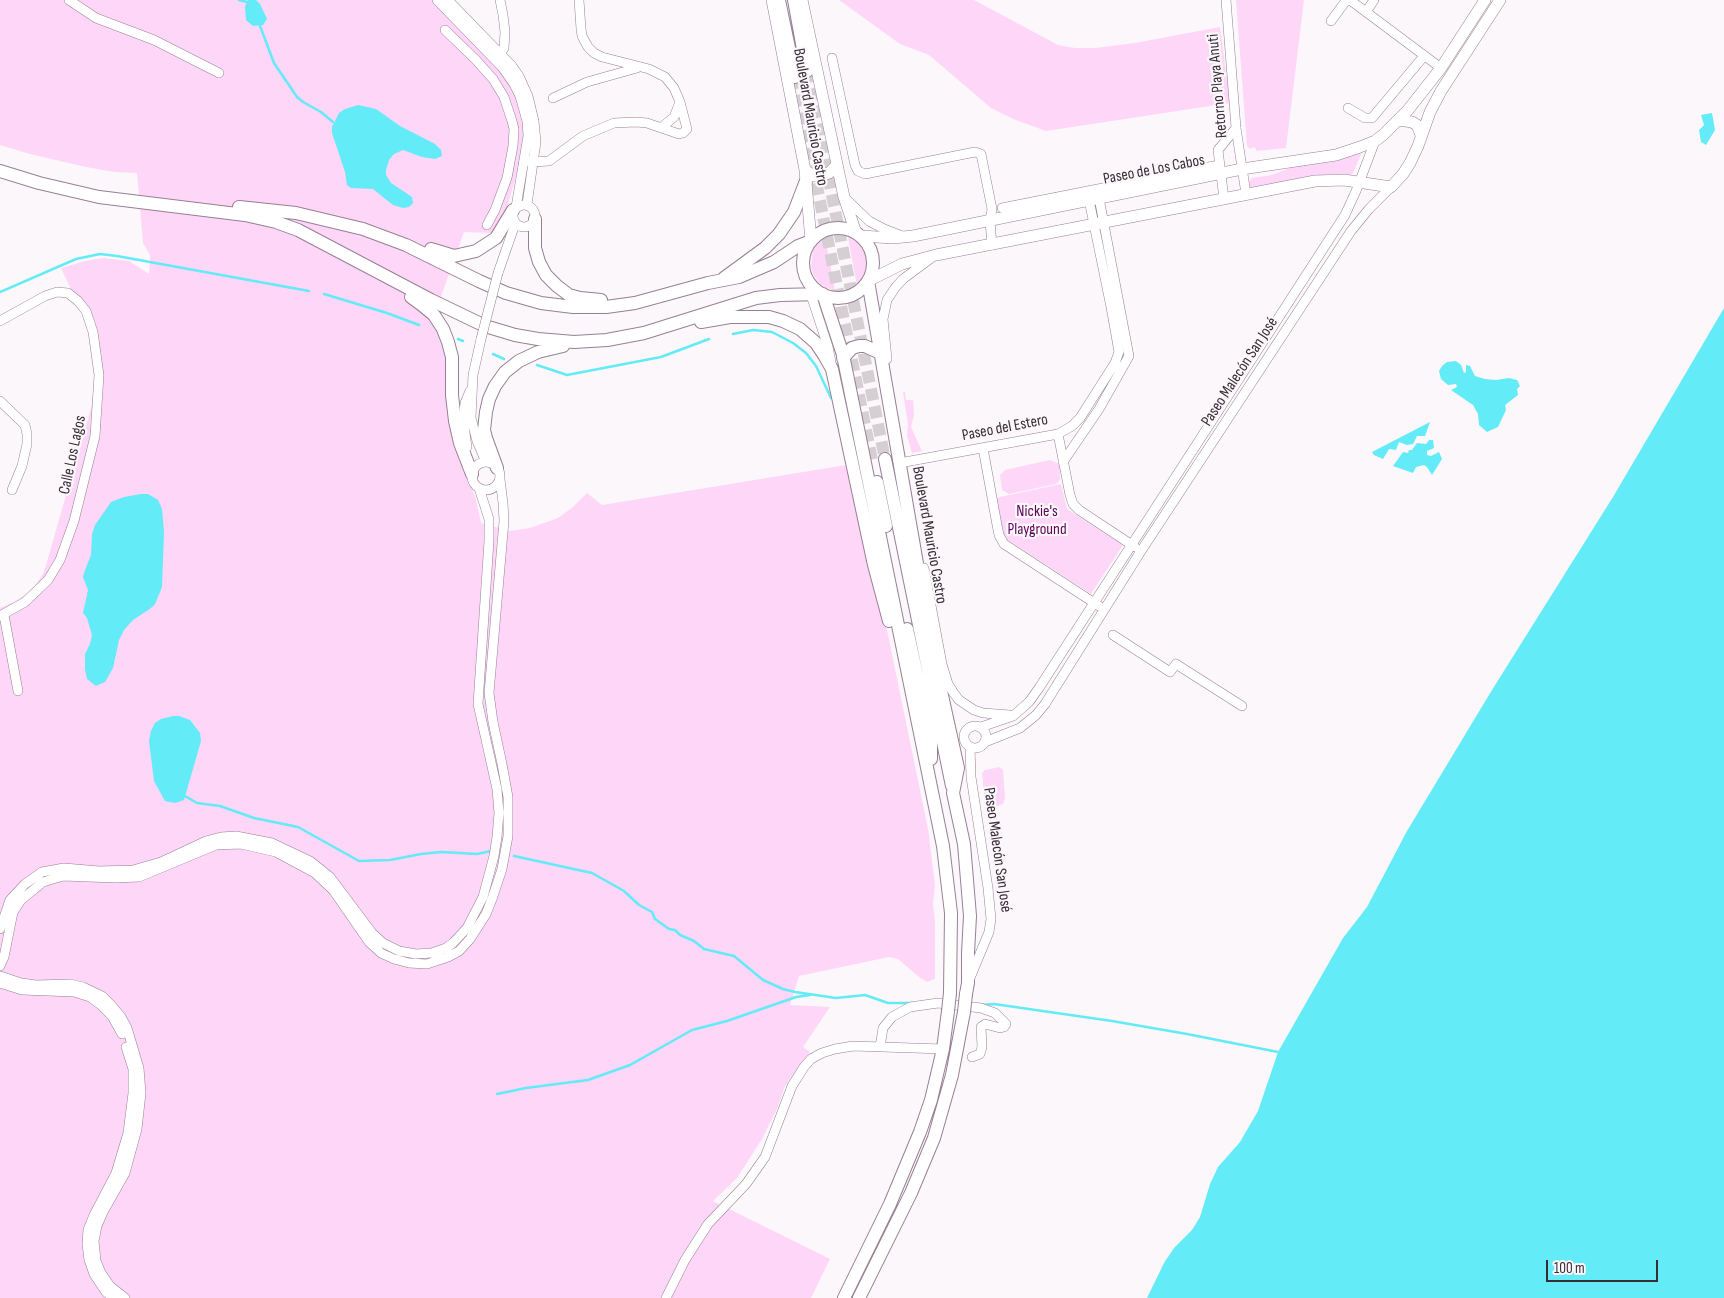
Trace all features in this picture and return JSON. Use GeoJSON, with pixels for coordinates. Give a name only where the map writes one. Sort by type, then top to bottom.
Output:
{"type":"FeatureCollection","features":[{"type":"Feature","properties":{"kind":"highway","name":"Boulevard Mauricio Castro"},"geometry":{"type":"LineString","coordinates":[[779,0],[795,77]]}},
{"type":"Feature","properties":{"kind":"highway","name":"Boulevard Mauricio Castro"},"geometry":{"type":"LineString","coordinates":[[794,0],[807,71]]}},
{"type":"Feature","properties":{"kind":"highway"},"geometry":{"type":"LineString","coordinates":[[1,170],[99,196],[218,208],[296,213],[363,229],[406,245],[479,282],[506,293],[541,303],[573,308],[627,305],[745,275],[764,267],[798,246],[811,241]]}},
{"type":"Feature","properties":{"kind":"highway"},"geometry":{"type":"LineString","coordinates":[[720,281],[773,241],[794,212],[805,175]]}},
{"type":"Feature","properties":{"kind":"highway"},"geometry":{"type":"LineString","coordinates":[[218,208],[277,205],[327,213],[372,225],[444,254],[454,256],[472,253],[488,245],[514,213]]}},
{"type":"Feature","properties":{"kind":"highway"},"geometry":{"type":"LineString","coordinates":[[218,208],[263,218],[288,226],[431,300],[497,330],[545,340],[590,342]]}},
{"type":"Feature","properties":{"kind":"highway"},"geometry":{"type":"LineString","coordinates":[[218,208],[294,236],[413,298],[434,315],[443,329],[450,350],[452,395],[460,443],[474,470]]}},
{"type":"Feature","properties":{"kind":"highway"},"geometry":{"type":"LineString","coordinates":[[532,222],[539,262],[550,280],[565,293],[592,300],[658,298]]}},
{"type":"Feature","properties":{"kind":"highway"},"geometry":{"type":"LineString","coordinates":[[498,474],[484,430],[487,405],[494,386],[511,366],[528,356],[548,349],[629,336],[756,298],[780,295],[817,295],[836,298],[849,296],[861,290],[873,270],[873,257],[869,246],[859,234],[844,228],[832,228],[821,232],[811,241],[804,252],[804,272],[817,295],[843,358],[932,791],[943,846],[949,893],[950,993],[943,1049],[931,1100],[913,1152],[844,1298]]}},
{"type":"Feature","properties":{"kind":"highway","name":"Boulevard Mauricio Castro"},"geometry":{"type":"LineString","coordinates":[[868,281],[880,353],[888,386],[932,650],[958,768],[954,793]]}},
{"type":"Feature","properties":{"kind":"highway"},"geometry":{"type":"LineString","coordinates":[[664,326],[693,323],[720,317],[769,317],[796,327],[810,337],[824,355],[832,369],[874,565],[890,625],[904,656]]}},
{"type":"Feature","properties":{"kind":"highway"},"geometry":{"type":"LineString","coordinates":[[843,358],[852,348],[859,346],[865,346],[880,353]]}},
{"type":"Feature","properties":{"kind":"highway","name":"Boulevard Mauricio Castro"},"geometry":{"type":"LineString","coordinates":[[859,1298],[908,1200],[928,1153],[952,1074],[967,989],[970,916],[964,844],[885,459]]}},
{"type":"Feature","properties":{"kind":"highway"},"geometry":{"type":"LineString","coordinates":[[872,460],[931,740],[932,791]]}},
{"type":"Feature","properties":{"kind":"highway"},"geometry":{"type":"LineString","coordinates":[[930,597],[932,650]]}},
{"type":"Feature","properties":{"kind":"main road","name":"Boulevard Mauricio Castro"},"geometry":{"type":"LineString","coordinates":[[772,0],[805,175],[811,241]]}},
{"type":"Feature","properties":{"kind":"main road","name":"Boulevard Mauricio Castro"},"geometry":{"type":"LineString","coordinates":[[802,0],[844,197],[859,234]]}},
{"type":"Feature","properties":{"kind":"main road"},"geometry":{"type":"LineString","coordinates":[[1440,68],[1485,0]]}},
{"type":"Feature","properties":{"kind":"main road","name":"Paseo Malecón San José"},"geometry":{"type":"LineString","coordinates":[[1391,187],[1410,163],[1435,101],[1500,0]]}},
{"type":"Feature","properties":{"kind":"main road","name":"Paseo de Los Cabos"},"geometry":{"type":"LineString","coordinates":[[859,234],[905,237],[1094,199],[1220,169],[1242,169],[1336,155],[1374,141],[1399,120],[1440,68]]}},
{"type":"Feature","properties":{"kind":"main road"},"geometry":{"type":"LineString","coordinates":[[1399,120],[1412,122],[1417,125],[1421,135]]}},
{"type":"Feature","properties":{"kind":"main road"},"geometry":{"type":"LineString","coordinates":[[805,175],[819,176],[832,171],[837,165]]}},
{"type":"Feature","properties":{"kind":"main road"},"geometry":{"type":"LineString","coordinates":[[868,281],[902,264],[936,255],[1315,181],[1360,182],[1391,187]]}},
{"type":"Feature","properties":{"kind":"street"},"geometry":{"type":"LineString","coordinates":[[69,0],[96,18],[154,40],[219,73]]}},
{"type":"Feature","properties":{"kind":"street"},"geometry":{"type":"LineString","coordinates":[[437,0],[499,56]]}},
{"type":"Feature","properties":{"kind":"street"},"geometry":{"type":"LineString","coordinates":[[448,0],[499,56],[525,110],[532,130],[528,161],[527,204]]}},
{"type":"Feature","properties":{"kind":"street"},"geometry":{"type":"LineString","coordinates":[[499,56],[504,48],[505,32],[500,0]]}},
{"type":"Feature","properties":{"kind":"street"},"geometry":{"type":"LineString","coordinates":[[528,161],[549,161],[578,138],[604,126],[624,122],[636,122],[662,127],[680,134],[686,130],[680,102],[674,88],[665,77],[658,72],[602,57],[588,47],[584,42],[581,29],[579,0]]}},
{"type":"Feature","properties":{"kind":"street","name":"Retorno Playa Anuti"},"geometry":{"type":"LineString","coordinates":[[1226,0],[1236,128],[1246,194]]}},
{"type":"Feature","properties":{"kind":"street"},"geometry":{"type":"LineString","coordinates":[[1331,21],[1348,0],[1440,68]]}},
{"type":"Feature","properties":{"kind":"street"},"geometry":{"type":"LineString","coordinates":[[1366,12],[1374,0]]}},
{"type":"Feature","properties":{"kind":"street"},"geometry":{"type":"LineString","coordinates":[[445,30],[476,60],[499,88],[508,107],[514,129],[514,146],[507,178],[487,225]]}},
{"type":"Feature","properties":{"kind":"street"},"geometry":{"type":"LineString","coordinates":[[1348,108],[1365,118],[1374,116],[1424,56]]}},
{"type":"Feature","properties":{"kind":"street"},"geometry":{"type":"LineString","coordinates":[[832,58],[854,165],[858,171],[865,174],[977,152],[981,154],[992,209],[990,221],[992,245]]}},
{"type":"Feature","properties":{"kind":"street"},"geometry":{"type":"LineString","coordinates":[[553,98],[587,82],[640,67]]}},
{"type":"Feature","properties":{"kind":"street"},"geometry":{"type":"LineString","coordinates":[[662,127],[674,117],[680,102]]}},
{"type":"Feature","properties":{"kind":"street"},"geometry":{"type":"LineString","coordinates":[[1224,198],[1218,150],[1236,128]]}},
{"type":"Feature","properties":{"kind":"street"},"geometry":{"type":"LineString","coordinates":[[514,129],[532,130]]}},
{"type":"Feature","properties":{"kind":"street","name":"Paseo Malecón San José"},"geometry":{"type":"LineString","coordinates":[[981,727],[1013,716],[1029,702],[1039,688],[1351,204],[1374,141]]}},
{"type":"Feature","properties":{"kind":"street"},"geometry":{"type":"LineString","coordinates":[[447,953],[476,913],[492,866],[498,837],[497,789],[478,704],[488,573],[489,519],[479,488],[473,482],[474,470],[467,449],[464,426],[465,403],[472,384],[481,338],[498,273],[508,244],[528,161]]}},
{"type":"Feature","properties":{"kind":"street"},"geometry":{"type":"LineString","coordinates":[[1002,208],[1220,169]]}},
{"type":"Feature","properties":{"kind":"street","name":"Paseo Malecón San José"},"geometry":{"type":"LineString","coordinates":[[985,742],[1020,728],[1036,715],[1045,704],[1141,550],[1351,231],[1391,187]]}},
{"type":"Feature","properties":{"kind":"street"},"geometry":{"type":"LineString","coordinates":[[844,197],[869,221],[905,237]]}},
{"type":"Feature","properties":{"kind":"street","name":"Paseo del Estero"},"geometry":{"type":"LineString","coordinates":[[1064,462],[1097,412],[1129,356],[1116,306],[1094,199]]}},
{"type":"Feature","properties":{"kind":"street"},"geometry":{"type":"LineString","coordinates":[[508,244],[532,222],[534,210],[527,204],[520,205],[514,213]]}},
{"type":"Feature","properties":{"kind":"street"},"geometry":{"type":"LineString","coordinates":[[514,213],[521,227],[532,222]]}},
{"type":"Feature","properties":{"kind":"street"},"geometry":{"type":"LineString","coordinates":[[936,255],[910,273],[895,288],[887,300],[883,319],[888,371],[942,664],[948,684],[966,705],[983,713],[1013,716]]}},
{"type":"Feature","properties":{"kind":"street","name":"Calle Los Lagos"},"geometry":{"type":"LineString","coordinates":[[0,321],[45,296],[57,292],[68,293],[78,300],[86,312],[93,332],[99,375],[95,436],[65,548],[48,580],[25,602],[2,615]]}},
{"type":"Feature","properties":{"kind":"street"},"geometry":{"type":"LineString","coordinates":[[817,295],[832,369]]}},
{"type":"Feature","properties":{"kind":"street","name":"Paseo del Estero"},"geometry":{"type":"LineString","coordinates":[[905,462],[1058,434],[1072,426],[1118,357],[1116,306]]}},
{"type":"Feature","properties":{"kind":"street"},"geometry":{"type":"LineString","coordinates":[[472,384],[471,418],[477,441],[486,462]]}},
{"type":"Feature","properties":{"kind":"street"},"geometry":{"type":"LineString","coordinates":[[0,401],[25,425],[27,434],[27,444],[22,466],[12,490]]}},
{"type":"Feature","properties":{"kind":"street"},"geometry":{"type":"LineString","coordinates":[[1087,406],[1097,412]]}},
{"type":"Feature","properties":{"kind":"street"},"geometry":{"type":"LineString","coordinates":[[1205,431],[1216,438]]}},
{"type":"Feature","properties":{"kind":"street"},"geometry":{"type":"LineString","coordinates":[[1058,434],[1070,495],[1076,508],[1141,550]]}},
{"type":"Feature","properties":{"kind":"street"},"geometry":{"type":"LineString","coordinates":[[983,448],[999,535],[1004,544],[1104,609]]}},
{"type":"Feature","properties":{"kind":"street"},"geometry":{"type":"LineString","coordinates":[[0,929],[10,900],[28,887],[64,876],[139,877],[216,845],[241,844],[277,849],[315,873],[333,890],[369,942],[378,945],[382,953],[394,959],[409,963],[427,964],[447,953],[459,951],[470,939],[486,914],[502,869],[508,836],[507,791],[492,722],[489,693],[504,522],[498,474],[494,465],[486,462],[480,463],[474,470]]}},
{"type":"Feature","properties":{"kind":"street"},"geometry":{"type":"LineString","coordinates":[[479,488],[492,489],[495,486],[498,474]]}},
{"type":"Feature","properties":{"kind":"street"},"geometry":{"type":"LineString","coordinates":[[488,573],[499,574]]}},
{"type":"Feature","properties":{"kind":"street"},"geometry":{"type":"LineString","coordinates":[[2,615],[18,691]]}},
{"type":"Feature","properties":{"kind":"street"},"geometry":{"type":"LineString","coordinates":[[1113,635],[1170,672],[1176,664],[1242,706]]}},
{"type":"Feature","properties":{"kind":"street"},"geometry":{"type":"LineString","coordinates":[[972,727],[981,727],[986,734],[985,742],[978,748],[970,747],[965,740],[966,732],[972,727]]}},
{"type":"Feature","properties":{"kind":"street","name":"Paseo Malecón San José"},"geometry":{"type":"LineString","coordinates":[[967,989],[989,932],[991,919],[971,777],[970,747]]}},
{"type":"Feature","properties":{"kind":"street"},"geometry":{"type":"LineString","coordinates":[[0,966],[2,950],[13,912],[28,887]]}},
{"type":"Feature","properties":{"kind":"street"},"geometry":{"type":"LineString","coordinates":[[0,976],[21,983],[36,985],[70,984],[83,987],[102,996],[112,1005],[121,1016],[127,1028],[140,1068],[140,1102],[136,1129],[125,1173],[103,1212],[97,1226],[94,1241],[96,1261],[104,1283],[125,1298]]}},
{"type":"Feature","properties":{"kind":"street"},"geometry":{"type":"LineString","coordinates":[[0,983],[22,990],[74,992],[90,997],[101,1004],[112,1016],[125,1040],[133,1069],[133,1093],[128,1133],[116,1173],[88,1230],[87,1244],[89,1260],[113,1298]]}},
{"type":"Feature","properties":{"kind":"street"},"geometry":{"type":"LineString","coordinates":[[880,1047],[882,1028],[892,1016],[910,1007],[938,1003],[981,1008],[995,1013],[1006,1024],[1000,1028],[985,1024],[980,1027],[982,1047],[980,1054],[972,1057]]}},
{"type":"Feature","properties":{"kind":"street"},"geometry":{"type":"LineString","coordinates":[[666,1298],[684,1260],[708,1224],[746,1184],[765,1157],[784,1103],[792,1086],[811,1059],[835,1048],[853,1046],[943,1049]]}},
{"type":"Feature","properties":{"kind":"green space"},"geometry":{"type":"Polygon","coordinates":[[[0,0],[431,0],[502,71],[516,96],[524,123],[525,150],[505,214],[492,233],[464,232],[433,319],[446,354],[463,470],[475,496],[481,523],[510,531],[530,528],[558,518],[587,493],[602,505],[846,465],[867,539],[881,601],[928,829],[935,885],[933,904],[935,922],[935,979],[927,982],[898,959],[889,957],[799,976],[790,1005],[830,1007],[803,1047],[810,1052],[785,1086],[777,1109],[762,1139],[737,1178],[713,1201],[830,1259],[811,1298],[0,1298],[0,608],[28,593],[44,572],[95,389],[95,369],[87,323],[61,268],[104,258],[129,261],[149,274],[150,255],[143,243],[137,173],[114,172],[86,167],[0,145],[0,0]]]}},
{"type":"Feature","properties":{"kind":"green space"},"geometry":{"type":"Polygon","coordinates":[[[839,0],[974,0],[1058,45],[1075,48],[1095,48],[1135,43],[1220,27],[1230,103],[1046,131],[1013,119],[991,108],[929,55],[900,44],[839,0]]]}},
{"type":"Feature","properties":{"kind":"green space"},"geometry":{"type":"Polygon","coordinates":[[[1236,0],[1304,0],[1286,148],[1256,151],[1255,147],[1250,149],[1247,146],[1236,0]]]}},
{"type":"Feature","properties":{"kind":"green space"},"geometry":{"type":"Polygon","coordinates":[[[1357,153],[1361,154],[1351,175],[1332,174],[1253,189],[1247,184],[1252,178],[1272,175],[1292,167],[1357,153]]]}},
{"type":"Feature","properties":{"kind":"green space"},"geometry":{"type":"Polygon","coordinates":[[[847,232],[862,240],[870,256],[868,273],[857,286],[847,232]]]}},
{"type":"Feature","properties":{"kind":"green space"},"geometry":{"type":"Polygon","coordinates":[[[825,236],[835,291],[821,285],[814,276],[811,267],[813,249],[825,236]]]}},
{"type":"Feature","properties":{"kind":"green space"},"geometry":{"type":"Polygon","coordinates":[[[903,392],[905,392],[906,400],[913,400],[914,415],[911,427],[922,451],[912,453],[907,436],[908,424],[903,392]]]}},
{"type":"Feature","properties":{"kind":"green space"},"geometry":{"type":"Polygon","coordinates":[[[1050,460],[1060,466],[1060,480],[1056,484],[1009,494],[1002,490],[1000,475],[1005,470],[1050,460]]]}},
{"type":"Feature","properties":{"kind":"green space","name":"Nickie's Playground"},"geometry":{"type":"Polygon","coordinates":[[[1061,484],[1067,509],[1123,545],[1091,594],[1003,537],[995,498],[1061,484]]]}},
{"type":"Feature","properties":{"kind":"green space"},"geometry":{"type":"Polygon","coordinates":[[[1000,767],[1003,770],[1005,798],[1003,804],[988,809],[985,804],[982,773],[985,770],[1000,767]]]}},
{"type":"Feature","properties":{"kind":"water"},"geometry":{"type":"Polygon","coordinates":[[[248,0],[256,0],[260,4],[267,19],[263,25],[253,26],[246,20],[245,7],[248,0]]]}},
{"type":"Feature","properties":{"kind":"water"},"geometry":{"type":"Polygon","coordinates":[[[358,105],[376,109],[400,126],[435,144],[441,150],[442,156],[435,159],[422,157],[403,150],[394,154],[389,160],[386,175],[391,183],[412,197],[413,203],[409,207],[403,208],[393,205],[373,189],[351,188],[347,185],[345,172],[332,133],[332,127],[339,113],[358,105]]]}},
{"type":"Feature","properties":{"kind":"water"},"geometry":{"type":"Polygon","coordinates":[[[1712,113],[1715,130],[1706,145],[1701,142],[1699,130],[1704,125],[1701,115],[1712,113]]]}},
{"type":"Feature","properties":{"kind":"water"},"geometry":{"type":"Polygon","coordinates":[[[1724,308],[1724,1298],[1147,1298],[1164,1263],[1174,1248],[1192,1230],[1200,1217],[1210,1184],[1218,1167],[1240,1142],[1258,1111],[1278,1052],[1343,938],[1367,907],[1407,831],[1492,690],[1613,497],[1724,308]]]}},
{"type":"Feature","properties":{"kind":"water"},"geometry":{"type":"Polygon","coordinates":[[[1456,361],[1461,365],[1464,373],[1466,372],[1466,365],[1470,366],[1475,376],[1485,379],[1509,378],[1517,380],[1520,386],[1517,389],[1518,395],[1505,405],[1506,410],[1498,427],[1487,432],[1479,425],[1478,414],[1473,405],[1451,390],[1457,387],[1456,384],[1448,385],[1441,379],[1439,371],[1442,366],[1447,362],[1456,361]]]}},
{"type":"Feature","properties":{"kind":"water"},"geometry":{"type":"Polygon","coordinates":[[[1430,422],[1425,436],[1417,436],[1413,444],[1407,445],[1399,442],[1396,450],[1389,449],[1383,459],[1372,452],[1430,422]]]}},
{"type":"Feature","properties":{"kind":"water"},"geometry":{"type":"Polygon","coordinates":[[[1429,440],[1433,440],[1434,448],[1427,451],[1427,455],[1431,456],[1439,452],[1442,459],[1432,475],[1424,465],[1416,467],[1413,473],[1393,466],[1403,452],[1408,453],[1417,443],[1426,444],[1429,440]]]}},
{"type":"Feature","properties":{"kind":"water"},"geometry":{"type":"Polygon","coordinates":[[[148,494],[158,500],[162,509],[164,532],[162,587],[155,604],[133,620],[124,630],[119,640],[113,668],[105,682],[96,686],[87,679],[85,669],[85,654],[92,635],[87,618],[83,613],[88,590],[83,577],[91,555],[92,534],[95,525],[111,502],[148,494]]]}},
{"type":"Feature","properties":{"kind":"water"},"geometry":{"type":"Polygon","coordinates":[[[173,716],[190,720],[200,733],[201,741],[184,800],[175,803],[165,801],[154,781],[149,741],[155,723],[161,719],[173,716]]]}},
{"type":"Feature","properties":{"kind":"waterway"},"geometry":{"type":"LineString","coordinates":[[239,0],[247,2]]}},
{"type":"Feature","properties":{"kind":"waterway"},"geometry":{"type":"LineString","coordinates":[[260,26],[274,63],[297,97],[333,122]]}},
{"type":"Feature","properties":{"kind":"waterway"},"geometry":{"type":"LineString","coordinates":[[0,292],[76,259],[100,254],[309,291]]}},
{"type":"Feature","properties":{"kind":"waterway"},"geometry":{"type":"LineString","coordinates":[[324,294],[419,325]]}},
{"type":"Feature","properties":{"kind":"waterway"},"geometry":{"type":"LineString","coordinates":[[733,334],[753,330],[772,332],[793,343],[806,353],[816,366],[831,398]]}},
{"type":"Feature","properties":{"kind":"waterway"},"geometry":{"type":"LineString","coordinates":[[458,339],[463,341]]}},
{"type":"Feature","properties":{"kind":"waterway"},"geometry":{"type":"LineString","coordinates":[[537,365],[567,375],[661,357],[709,339]]}},
{"type":"Feature","properties":{"kind":"waterway"},"geometry":{"type":"LineString","coordinates":[[493,354],[504,359]]}},
{"type":"Feature","properties":{"kind":"waterway"},"geometry":{"type":"LineString","coordinates":[[185,796],[197,803],[220,806],[254,818],[298,827],[359,861],[390,860],[441,852],[477,854],[491,851]]}},
{"type":"Feature","properties":{"kind":"waterway"},"geometry":{"type":"LineString","coordinates":[[514,856],[592,873],[624,891],[639,905],[652,912],[655,919],[669,929],[675,930],[704,949],[734,956],[763,980],[783,989],[836,998],[865,995],[888,1003],[911,1003]]}},
{"type":"Feature","properties":{"kind":"waterway"},"geometry":{"type":"LineString","coordinates":[[497,1094],[526,1088],[588,1080],[630,1065],[692,1030],[727,1021],[796,997],[810,995]]}},
{"type":"Feature","properties":{"kind":"waterway"},"geometry":{"type":"LineString","coordinates":[[981,1005],[994,1004],[1112,1021],[1278,1052]]}},
{"type":"Feature","properties":{"kind":"tunnel"},"geometry":{"type":"LineString","coordinates":[[807,71],[885,459]]}},
{"type":"Feature","properties":{"kind":"tunnel"},"geometry":{"type":"LineString","coordinates":[[795,77],[872,460]]}}]}
